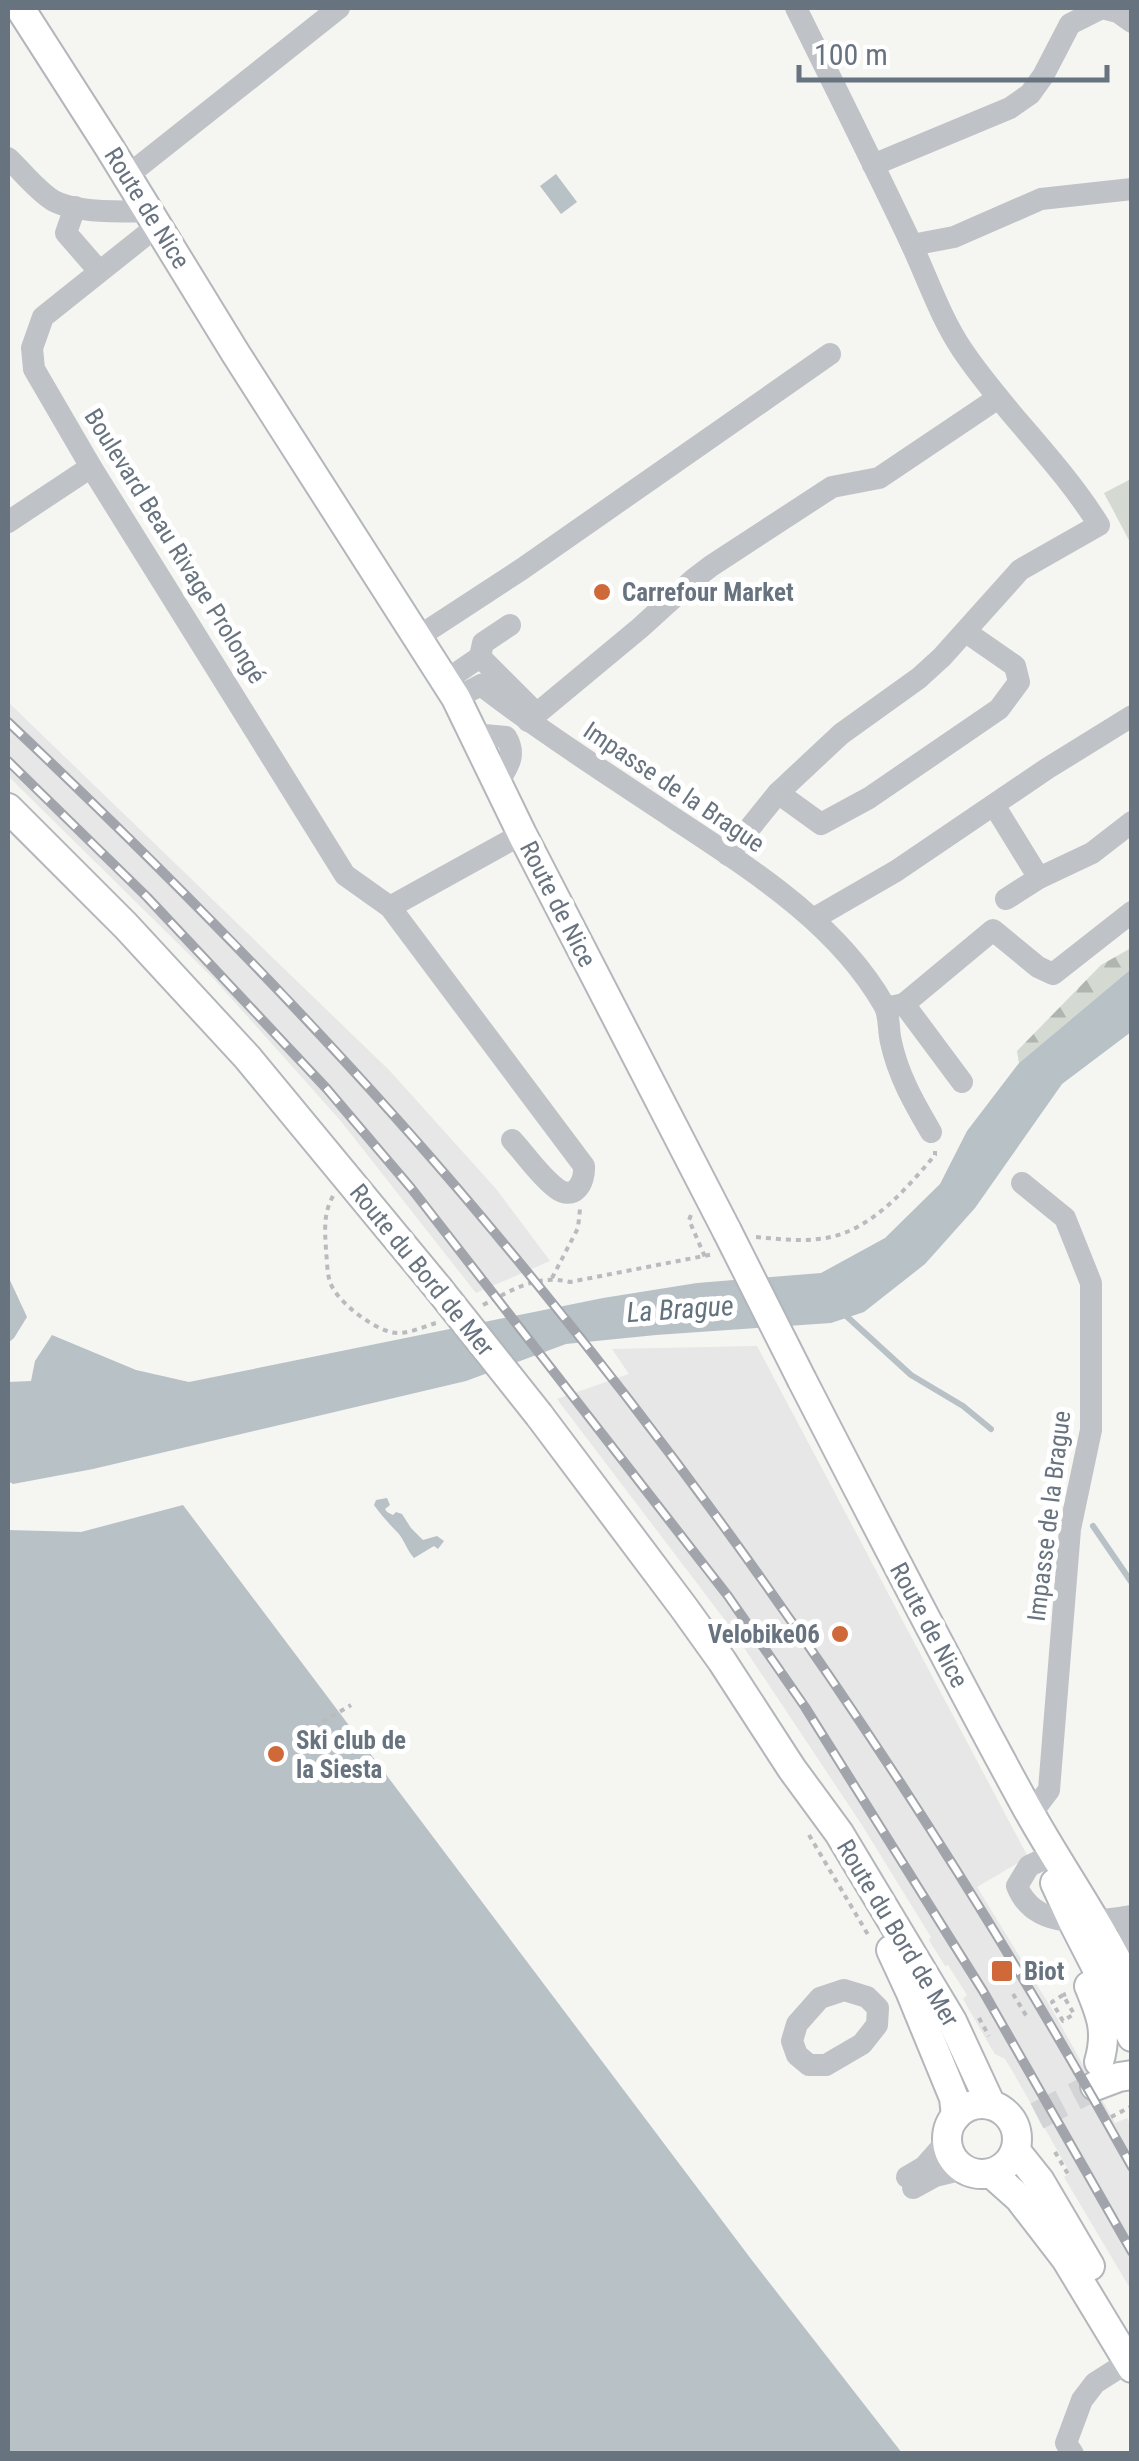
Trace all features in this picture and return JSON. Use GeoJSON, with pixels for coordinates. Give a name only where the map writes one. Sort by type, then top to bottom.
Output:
{"type":"FeatureCollection","features":[{"type":"Feature","properties":{"kind":"main road","name":"Route de Nice"},"geometry":{"type":"LineString","coordinates":[[20,8],[450,690],[915,1600],[1084,1920],[1132,2037]]}},
{"type":"Feature","properties":{"kind":"main road","name":"Route du Bord de Mer"},"geometry":{"type":"LineString","coordinates":[[8,808],[126,926],[247,1057],[539,1414],[704,1634],[839,1833],[1016,2120],[1040,2181],[1130,2356]]}},
{"type":"Feature","properties":{"kind":"main road","name":"Route du Bord de Mer"},"geometry":{"type":"LineString","coordinates":[[792,1768],[826,1841],[889,1946],[910,1991],[954,2098],[952,2157],[1019,2198],[1066,2259],[1130,2356]]}},
{"type":"Feature","properties":{"kind":"main road","name":"Route de Nice"},"geometry":{"type":"LineString","coordinates":[[1084,1920],[1117,1958],[1132,1990]]}},
{"type":"Feature","properties":{"kind":"main road"},"geometry":{"type":"LineString","coordinates":[[1084,1920],[1084,1976],[1102,2017],[1103,2048],[1093,2073]]}},
{"type":"Feature","properties":{"kind":"main road"},"geometry":{"type":"LineString","coordinates":[[1093,2073],[1132,2056]]}},
{"type":"Feature","properties":{"kind":"main road"},"geometry":{"type":"LineString","coordinates":[[1093,2073],[1132,2075]]}},
{"type":"Feature","properties":{"kind":"main road"},"geometry":{"type":"LineString","coordinates":[[952,2128],[972,2106],[1016,2120],[1010,2160],[978,2171]]}},
{"type":"Feature","properties":{"kind":"street"},"geometry":{"type":"LineString","coordinates":[[127,176],[339,8]]}},
{"type":"Feature","properties":{"kind":"street"},"geometry":{"type":"LineString","coordinates":[[728,854],[778,793],[841,734],[919,678],[1020,570],[1099,525],[1062,471],[998,398],[961,348],[796,8]]}},
{"type":"Feature","properties":{"kind":"street"},"geometry":{"type":"LineString","coordinates":[[872,165],[1010,108],[1030,94],[1070,24],[1102,8],[1118,12],[1132,22]]}},
{"type":"Feature","properties":{"kind":"street"},"geometry":{"type":"LineString","coordinates":[[8,158],[52,200],[153,218]]}},
{"type":"Feature","properties":{"kind":"street"},"geometry":{"type":"LineString","coordinates":[[912,245],[954,237],[1041,200],[1132,189]]}},
{"type":"Feature","properties":{"kind":"street"},"geometry":{"type":"LineString","coordinates":[[75,207],[66,234],[98,271]]}},
{"type":"Feature","properties":{"kind":"street","name":"Boulevard Beau Rivage Prolongé"},"geometry":{"type":"LineString","coordinates":[[153,218],[43,317],[32,348],[34,369],[91,467],[346,874],[390,907],[584,1166],[584,1180],[579,1188]]}},
{"type":"Feature","properties":{"kind":"street"},"geometry":{"type":"LineString","coordinates":[[418,637],[830,354]]}},
{"type":"Feature","properties":{"kind":"street"},"geometry":{"type":"LineString","coordinates":[[480,658],[532,718],[694,578],[832,487],[879,478],[998,398]]}},
{"type":"Feature","properties":{"kind":"street"},"geometry":{"type":"LineString","coordinates":[[8,522],[91,467]]}},
{"type":"Feature","properties":{"kind":"street"},"geometry":{"type":"LineString","coordinates":[[450,690],[480,658],[483,643],[510,624]]}},
{"type":"Feature","properties":{"kind":"street"},"geometry":{"type":"LineString","coordinates":[[778,793],[821,824],[869,798],[999,708],[1020,682],[1014,666],[966,632]]}},
{"type":"Feature","properties":{"kind":"street","name":"Impasse de la Brague"},"geometry":{"type":"LineString","coordinates":[[450,690],[481,685],[728,854],[813,919],[962,1082]]}},
{"type":"Feature","properties":{"kind":"street"},"geometry":{"type":"LineString","coordinates":[[813,919],[896,871],[1132,716]]}},
{"type":"Feature","properties":{"kind":"street"},"geometry":{"type":"LineString","coordinates":[[994,805],[1039,878]]}},
{"type":"Feature","properties":{"kind":"street"},"geometry":{"type":"LineString","coordinates":[[1006,898],[1092,854],[1132,822]]}},
{"type":"Feature","properties":{"kind":"street"},"geometry":{"type":"LineString","coordinates":[[390,907],[522,834]]}},
{"type":"Feature","properties":{"kind":"street"},"geometry":{"type":"LineString","coordinates":[[931,1132],[907,1090],[890,1041],[895,1006],[993,930],[1038,967],[1053,974],[1132,912]]}},
{"type":"Feature","properties":{"kind":"street"},"geometry":{"type":"LineString","coordinates":[[512,1140],[557,1190],[569,1192],[579,1188]]}},
{"type":"Feature","properties":{"kind":"street","name":"Impasse de la Brague"},"geometry":{"type":"LineString","coordinates":[[1022,1183],[1065,1218],[1091,1283],[1091,1430],[1070,1528],[1049,1790],[1039,1836]]}},
{"type":"Feature","properties":{"kind":"street"},"geometry":{"type":"LineString","coordinates":[[1084,1920],[1129,1917],[1130,1936],[1126,1949],[1117,1958]]}},
{"type":"Feature","properties":{"kind":"street"},"geometry":{"type":"LineString","coordinates":[[952,2128],[910,2183],[978,2171]]}},
{"type":"Feature","properties":{"kind":"street"},"geometry":{"type":"LineString","coordinates":[[1073,2454],[1066,2442],[1082,2400],[1095,2383],[1130,2356]]}},
{"type":"Feature","properties":{"kind":"path"},"geometry":{"type":"LineString","coordinates":[[756,1237],[828,1238],[870,1220],[936,1155],[931,1132]]}},
{"type":"Feature","properties":{"kind":"path"},"geometry":{"type":"LineString","coordinates":[[350,1180],[336,1189],[327,1206],[324,1225],[329,1280],[337,1295],[358,1314],[390,1332],[437,1323]]}},
{"type":"Feature","properties":{"kind":"path"},"geometry":{"type":"LineString","coordinates":[[552,1278],[578,1228],[579,1188]]}},
{"type":"Feature","properties":{"kind":"path"},"geometry":{"type":"LineString","coordinates":[[478,1308],[523,1285],[552,1278],[570,1282],[708,1256]]}},
{"type":"Feature","properties":{"kind":"path"},"geometry":{"type":"LineString","coordinates":[[297,1738],[351,1705]]}},
{"type":"Feature","properties":{"kind":"path"},"geometry":{"type":"LineString","coordinates":[[804,1828],[870,1938]]}},
{"type":"Feature","properties":{"kind":"path"},"geometry":{"type":"LineString","coordinates":[[1063,1996],[1074,2014],[1063,2021],[1052,2002],[1070,1992]]}},
{"type":"Feature","properties":{"kind":"path"},"geometry":{"type":"LineString","coordinates":[[1013,1994],[1027,2018]]}},
{"type":"Feature","properties":{"kind":"path"},"geometry":{"type":"LineString","coordinates":[[976,2014],[990,2036]]}},
{"type":"Feature","properties":{"kind":"path"},"geometry":{"type":"LineString","coordinates":[[1112,2116],[1132,2106]]}},
{"type":"Feature","properties":{"kind":"path"},"geometry":{"type":"LineString","coordinates":[[1055,2152],[1068,2174]]}},
{"type":"Feature","properties":{"kind":"shaded area"},"geometry":{"type":"Polygon","coordinates":[[[8,702],[390,1071],[497,1190],[550,1261],[476,1293],[340,1120],[214,979],[8,776],[8,702]]]}},
{"type":"Feature","properties":{"kind":"shaded area"},"geometry":{"type":"Polygon","coordinates":[[[757,1346],[1028,1857],[977,1887],[1053,2011],[1115,2123],[1127,2118],[1131,2126],[1131,2290],[1064,2177],[1070,2173],[1013,2072],[990,2046],[963,1999],[967,1995],[945,1966],[862,1825],[731,1628],[557,1399],[629,1374],[612,1349],[757,1346]]]}},
{"type":"Feature","properties":{"kind":"green space"},"geometry":{"type":"Polygon","coordinates":[[[1131,479],[1132,544],[1104,493],[1131,479]]]}},
{"type":"Feature","properties":{"kind":"green space"},"geometry":{"type":"Polygon","coordinates":[[[1131,948],[1131,969],[1019,1063],[1017,1051],[1101,965],[1131,948]]]}},
{"type":"Feature","properties":{"kind":"water"},"geometry":{"type":"Polygon","coordinates":[[[556,174],[577,202],[561,214],[540,186],[556,174]]]}},
{"type":"Feature","properties":{"kind":"water","name":"La Brague"},"geometry":{"type":"Polygon","coordinates":[[[1131,969],[1131,1032],[1062,1084],[975,1208],[925,1264],[864,1312],[831,1323],[566,1344],[466,1381],[93,1469],[13,1484],[8,1481],[8,1382],[31,1381],[35,1361],[52,1335],[136,1370],[189,1382],[603,1298],[697,1283],[821,1273],[885,1238],[940,1184],[967,1131],[1019,1063],[1131,969]]]}},
{"type":"Feature","properties":{"kind":"water"},"geometry":{"type":"Polygon","coordinates":[[[8,1276],[27,1317],[8,1343],[8,1276]]]}},
{"type":"Feature","properties":{"kind":"water"},"geometry":{"type":"Polygon","coordinates":[[[387,1498],[387,1512],[402,1514],[423,1540],[437,1536],[444,1541],[438,1549],[434,1546],[414,1558],[374,1505],[376,1500],[387,1498]]]}},
{"type":"Feature","properties":{"kind":"water"},"geometry":{"type":"Polygon","coordinates":[[[183,1505],[751,2259],[902,2453],[8,2453],[8,1530],[81,1532],[183,1505]]]}},
{"type":"Feature","properties":{"kind":"waterway"},"geometry":{"type":"LineString","coordinates":[[843,1313],[911,1375],[963,1406],[991,1429]]}},
{"type":"Feature","properties":{"kind":"waterway"},"geometry":{"type":"LineString","coordinates":[[1093,1526],[1132,1583]]}},
{"type":"Feature","properties":{"kind":"tunnel"},"geometry":{"type":"LineString","coordinates":[[1037,2116],[1095,2086]]}},
{"type":"Feature","properties":{"kind":"railway"},"geometry":{"type":"LineString","coordinates":[[8,722],[189,898],[363,1081],[474,1208],[656,1435],[743,1553],[907,1793],[985,1916],[1132,2167]]}},
{"type":"Feature","properties":{"kind":"railway"},"geometry":{"type":"LineString","coordinates":[[8,761],[147,897],[327,1089],[411,1188],[728,1596],[805,1707],[983,1991],[1132,2252]]}},
{"type":"Feature","properties":{"kind":"place","name":"Carrefour Market"},"geometry":{"type":"Point","coordinates":[602,592]}},
{"type":"Feature","properties":{"kind":"place","name":"Velobike06"},"geometry":{"type":"Point","coordinates":[840,1634]}},
{"type":"Feature","properties":{"kind":"place","name":"Ski club de la Siesta"},"geometry":{"type":"Point","coordinates":[276,1754]}},
{"type":"Feature","properties":{"kind":"place","name":"Biot"},"geometry":{"type":"Point","coordinates":[1002,1971]}}]}
